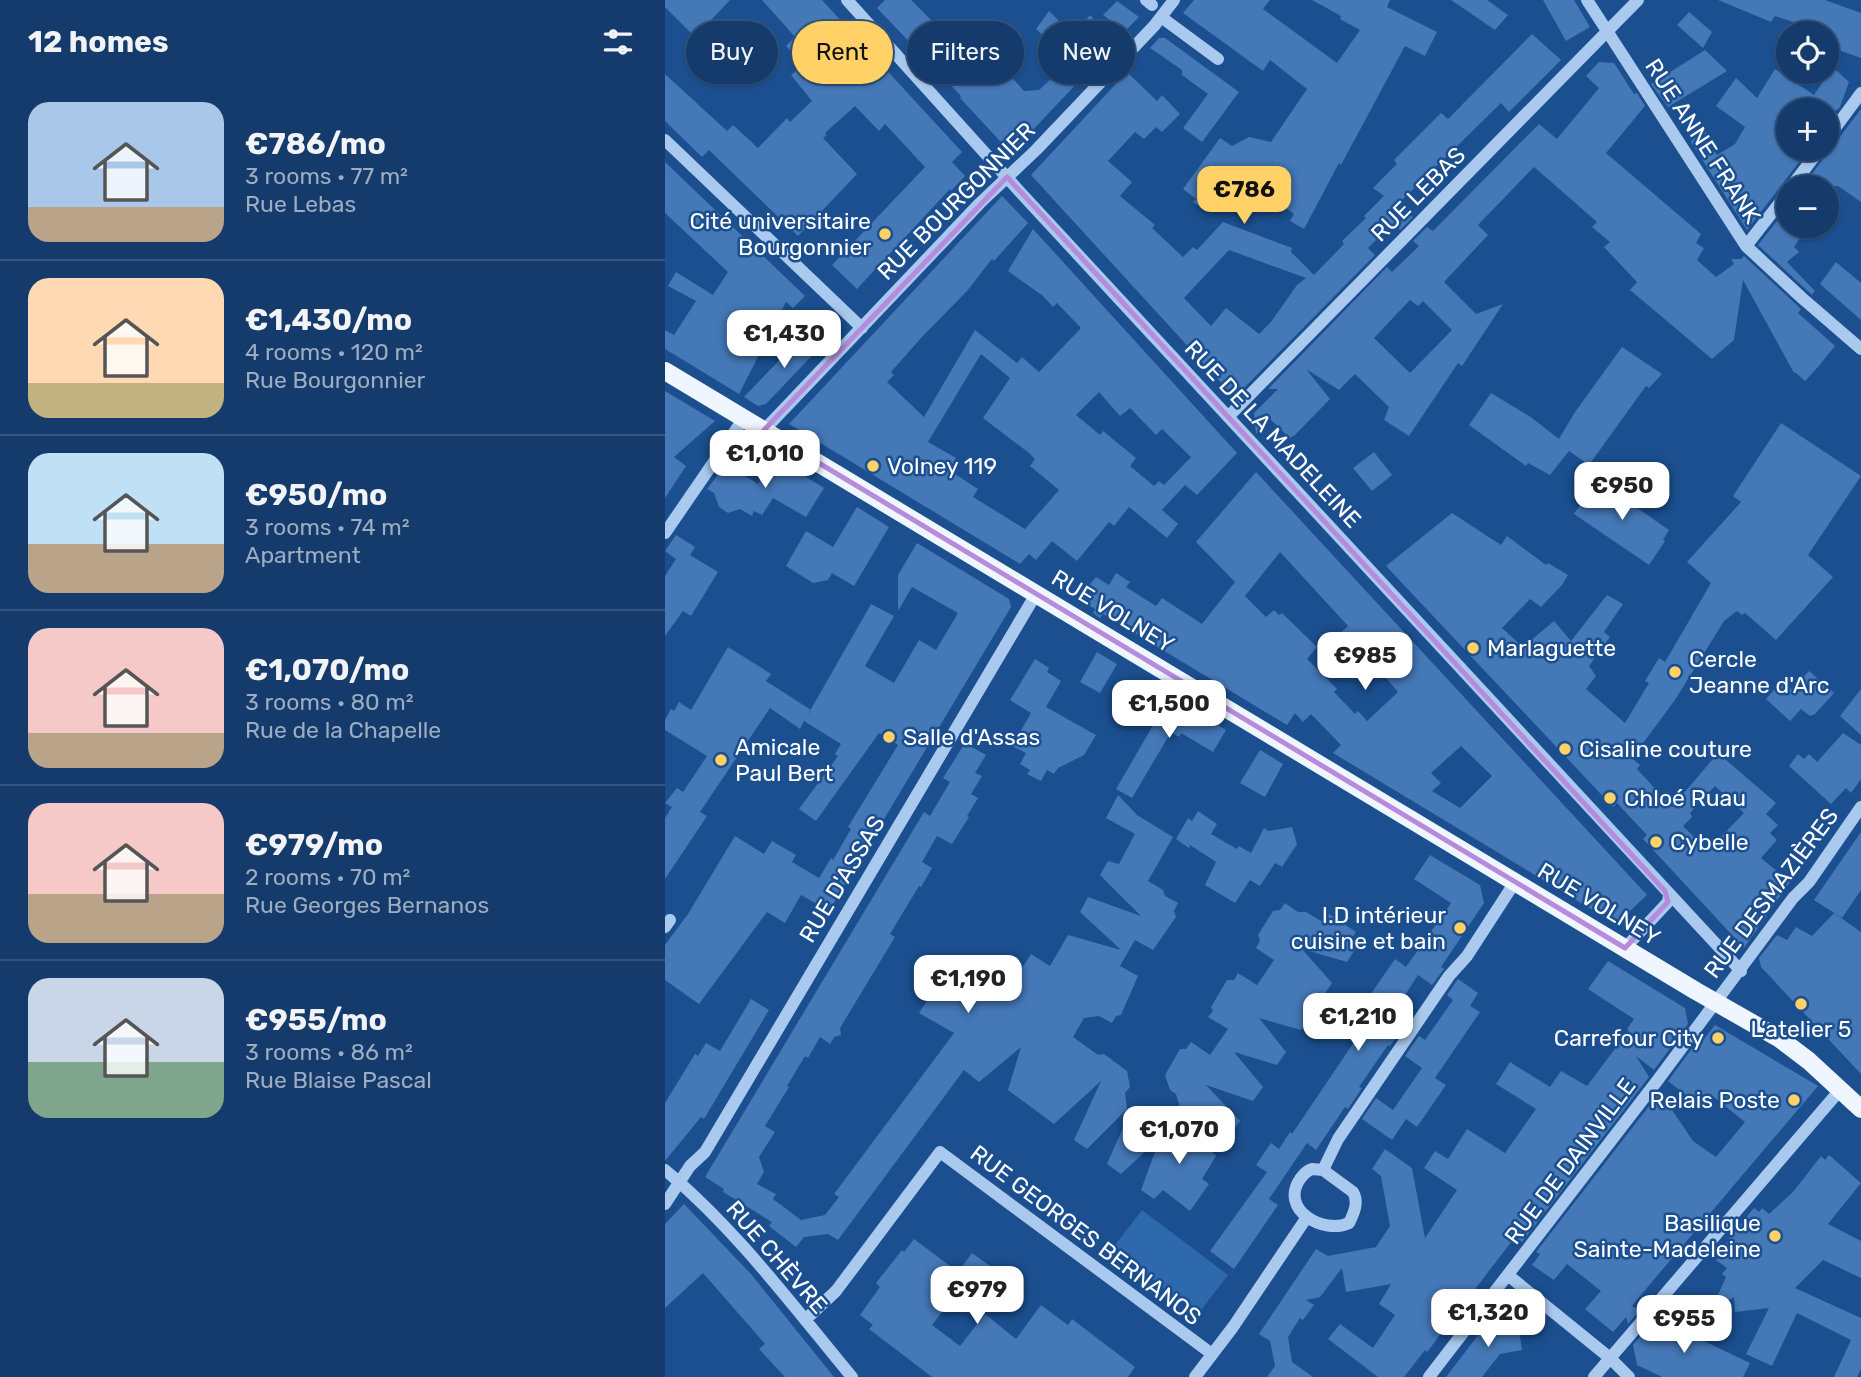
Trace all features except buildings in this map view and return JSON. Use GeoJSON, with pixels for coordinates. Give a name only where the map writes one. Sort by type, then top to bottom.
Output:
{"type":"FeatureCollection","features":[{"type":"Feature","properties":{"kind":"main road","name":"RUE VOLNEY"},"geometry":{"type":"LineString","coordinates":[[665,370],[1715,1003],[1780,1039],[1861,1109]]}},
{"type":"Feature","properties":{"kind":"street","name":"RUE DE LA MADELEINE"},"geometry":{"type":"LineString","coordinates":[[847,0],[1007,177],[1741,971]]}},
{"type":"Feature","properties":{"kind":"street","name":"RUE BOURGONNIER"},"geometry":{"type":"LineString","coordinates":[[764,430],[1036,150],[1174,0]]}},
{"type":"Feature","properties":{"kind":"street","name":"RUE ANNE FRANK"},"geometry":{"type":"LineString","coordinates":[[1587,0],[1746,246],[1861,349]]}},
{"type":"Feature","properties":{"kind":"street","name":"RUE LEBAS"},"geometry":{"type":"LineString","coordinates":[[1228,417],[1637,0]]}},
{"type":"Feature","properties":{"kind":"street"},"geometry":{"type":"LineString","coordinates":[[1161,17],[1219,59]]}},
{"type":"Feature","properties":{"kind":"street"},"geometry":{"type":"LineString","coordinates":[[1839,123],[1861,93]]}},
{"type":"Feature","properties":{"kind":"street"},"geometry":{"type":"LineString","coordinates":[[665,140],[862,328]]}},
{"type":"Feature","properties":{"kind":"street"},"geometry":{"type":"LineString","coordinates":[[1746,246],[1776,207]]}},
{"type":"Feature","properties":{"kind":"street"},"geometry":{"type":"LineString","coordinates":[[665,533],[744,418]]}},
{"type":"Feature","properties":{"kind":"street","name":"RUE D'ASSAS"},"geometry":{"type":"LineString","coordinates":[[665,1204],[691,1166],[705,1152],[1036,594]]}},
{"type":"Feature","properties":{"kind":"street","name":"RUE DESMAZIÈRES"},"geometry":{"type":"LineString","coordinates":[[1715,1003],[1793,898],[1809,882],[1861,807]]}},
{"type":"Feature","properties":{"kind":"street"},"geometry":{"type":"LineString","coordinates":[[1323,1170],[1338,1139],[1449,976],[1467,956],[1515,882]]}},
{"type":"Feature","properties":{"kind":"street"},"geometry":{"type":"LineString","coordinates":[[1625,948],[1668,902],[1669,895]]}},
{"type":"Feature","properties":{"kind":"street","name":"RUE DE DAINVILLE"},"geometry":{"type":"LineString","coordinates":[[1429,1377],[1509,1276],[1715,1003]]}},
{"type":"Feature","properties":{"kind":"street"},"geometry":{"type":"LineString","coordinates":[[1594,1377],[1840,1090]]}},
{"type":"Feature","properties":{"kind":"street","name":"RUE GEORGES BERNANOS"},"geometry":{"type":"LineString","coordinates":[[805,1321],[836,1291],[940,1153],[1212,1354]]}},
{"type":"Feature","properties":{"kind":"street","name":"RUE CHÈVRE"},"geometry":{"type":"LineString","coordinates":[[665,1170],[731,1234],[852,1377]]}},
{"type":"Feature","properties":{"kind":"street"},"geometry":{"type":"LineString","coordinates":[[1323,1170],[1353,1192],[1356,1206],[1349,1223],[1326,1227],[1307,1217],[1295,1204],[1293,1191],[1307,1171],[1323,1170]]}},
{"type":"Feature","properties":{"kind":"street"},"geometry":{"type":"LineString","coordinates":[[1195,1377],[1307,1217]]}},
{"type":"Feature","properties":{"kind":"street"},"geometry":{"type":"LineString","coordinates":[[1509,1276],[1610,1358],[1629,1377]]}},
{"type":"Feature","properties":{"kind":"highlighted area"},"geometry":{"type":"Polygon","coordinates":[[[1007,177],[1665,891],[1668,902],[1625,948],[764,430],[1007,177]]]}},
{"type":"Feature","properties":{"kind":"shaded area"},"geometry":{"type":"Polygon","coordinates":[[[1142,1210],[1228,1275],[1198,1314],[1112,1249],[1142,1210]]]}},
{"type":"Feature","properties":{"kind":"place","name":"Cité universitaire Bourgonnier"},"geometry":{"type":"Point","coordinates":[885,234]}},
{"type":"Feature","properties":{"kind":"place","name":"Volney 119"},"geometry":{"type":"Point","coordinates":[873,466]}},
{"type":"Feature","properties":{"kind":"place","name":"Marlaguette"},"geometry":{"type":"Point","coordinates":[1473,648]}},
{"type":"Feature","properties":{"kind":"place","name":"Cercle Jeanne d'Arc"},"geometry":{"type":"Point","coordinates":[1675,672]}},
{"type":"Feature","properties":{"kind":"place","name":"Salle d'Assas"},"geometry":{"type":"Point","coordinates":[889,737]}},
{"type":"Feature","properties":{"kind":"place","name":"Cisaline couture"},"geometry":{"type":"Point","coordinates":[1565,749]}},
{"type":"Feature","properties":{"kind":"place","name":"Amicale Paul Bert"},"geometry":{"type":"Point","coordinates":[721,760]}},
{"type":"Feature","properties":{"kind":"place","name":"Chloé Ruau"},"geometry":{"type":"Point","coordinates":[1610,798]}},
{"type":"Feature","properties":{"kind":"place","name":"Cybelle"},"geometry":{"type":"Point","coordinates":[1656,842]}},
{"type":"Feature","properties":{"kind":"place","name":"I.D intérieur cuisine et bain"},"geometry":{"type":"Point","coordinates":[1460,928]}},
{"type":"Feature","properties":{"kind":"place","name":"L’atelier 5"},"geometry":{"type":"Point","coordinates":[1801,1004]}},
{"type":"Feature","properties":{"kind":"place","name":"Carrefour City"},"geometry":{"type":"Point","coordinates":[1718,1038]}},
{"type":"Feature","properties":{"kind":"place","name":"Relais Poste"},"geometry":{"type":"Point","coordinates":[1794,1100]}},
{"type":"Feature","properties":{"kind":"place","name":"Basilique Sainte-Madeleine"},"geometry":{"type":"Point","coordinates":[1775,1236]}}]}
